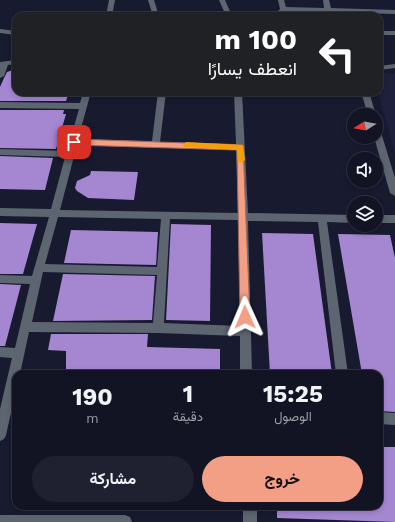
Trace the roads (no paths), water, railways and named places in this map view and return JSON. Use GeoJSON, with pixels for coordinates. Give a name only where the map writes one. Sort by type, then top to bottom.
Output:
{"type":"FeatureCollection","features":[{"type":"Feature","properties":{"kind":"street"},"geometry":{"type":"LineString","coordinates":[[110,12],[112,0]]}},
{"type":"Feature","properties":{"kind":"street"},"geometry":{"type":"LineString","coordinates":[[151,0],[155,12]]}},
{"type":"Feature","properties":{"kind":"street"},"geometry":{"type":"LineString","coordinates":[[222,0],[227,12]]}},
{"type":"Feature","properties":{"kind":"street"},"geometry":{"type":"LineString","coordinates":[[281,0],[283,9]]}},
{"type":"Feature","properties":{"kind":"street"},"geometry":{"type":"LineString","coordinates":[[326,0],[328,10]]}},
{"type":"Feature","properties":{"kind":"street"},"geometry":{"type":"LineString","coordinates":[[283,9],[328,10],[367,8],[395,12]]}},
{"type":"Feature","properties":{"kind":"street"},"geometry":{"type":"LineString","coordinates":[[0,32],[12,33]]}},
{"type":"Feature","properties":{"kind":"street"},"geometry":{"type":"LineString","coordinates":[[383,33],[395,33]]}},
{"type":"Feature","properties":{"kind":"street"},"geometry":{"type":"LineString","coordinates":[[0,76],[3,64]]}},
{"type":"Feature","properties":{"kind":"street"},"geometry":{"type":"LineString","coordinates":[[383,68],[395,66]]}},
{"type":"Feature","properties":{"kind":"street"},"geometry":{"type":"LineString","coordinates":[[16,370],[18,354],[36,280],[86,96]]}},
{"type":"Feature","properties":{"kind":"street"},"geometry":{"type":"LineString","coordinates":[[156,144],[162,96]]}},
{"type":"Feature","properties":{"kind":"street"},"geometry":{"type":"LineString","coordinates":[[238,96],[243,217],[246,370]]}},
{"type":"Feature","properties":{"kind":"street"},"geometry":{"type":"LineString","coordinates":[[366,96],[370,108]]}},
{"type":"Feature","properties":{"kind":"street"},"geometry":{"type":"LineString","coordinates":[[0,106],[83,106]]}},
{"type":"Feature","properties":{"kind":"street"},"geometry":{"type":"LineString","coordinates":[[74,142],[241,147]]}},
{"type":"Feature","properties":{"kind":"street"},"geometry":{"type":"LineString","coordinates":[[380,144],[395,193]]}},
{"type":"Feature","properties":{"kind":"street"},"geometry":{"type":"LineString","coordinates":[[0,152],[71,154]]}},
{"type":"Feature","properties":{"kind":"street"},"geometry":{"type":"LineString","coordinates":[[0,212],[347,219]]}},
{"type":"Feature","properties":{"kind":"street"},"geometry":{"type":"LineString","coordinates":[[158,328],[166,215]]}},
{"type":"Feature","properties":{"kind":"street"},"geometry":{"type":"LineString","coordinates":[[322,218],[341,370]]}},
{"type":"Feature","properties":{"kind":"street"},"geometry":{"type":"LineString","coordinates":[[383,219],[395,219]]}},
{"type":"Feature","properties":{"kind":"street"},"geometry":{"type":"LineString","coordinates":[[40,268],[161,271]]}},
{"type":"Feature","properties":{"kind":"street"},"geometry":{"type":"LineString","coordinates":[[0,279],[36,280]]}},
{"type":"Feature","properties":{"kind":"street"},"geometry":{"type":"LineString","coordinates":[[25,327],[158,328],[245,331]]}},
{"type":"Feature","properties":{"kind":"street"},"geometry":{"type":"LineString","coordinates":[[0,352],[18,354]]}},
{"type":"Feature","properties":{"kind":"street"},"geometry":{"type":"LineString","coordinates":[[0,435],[11,409]]}},
{"type":"Feature","properties":{"kind":"street"},"geometry":{"type":"LineString","coordinates":[[383,418],[395,419]]}},
{"type":"Feature","properties":{"kind":"street"},"geometry":{"type":"LineString","coordinates":[[250,510],[250,522]]}},
{"type":"Feature","properties":{"kind":"street"},"geometry":{"type":"LineString","coordinates":[[0,522],[125,522]]}}]}
